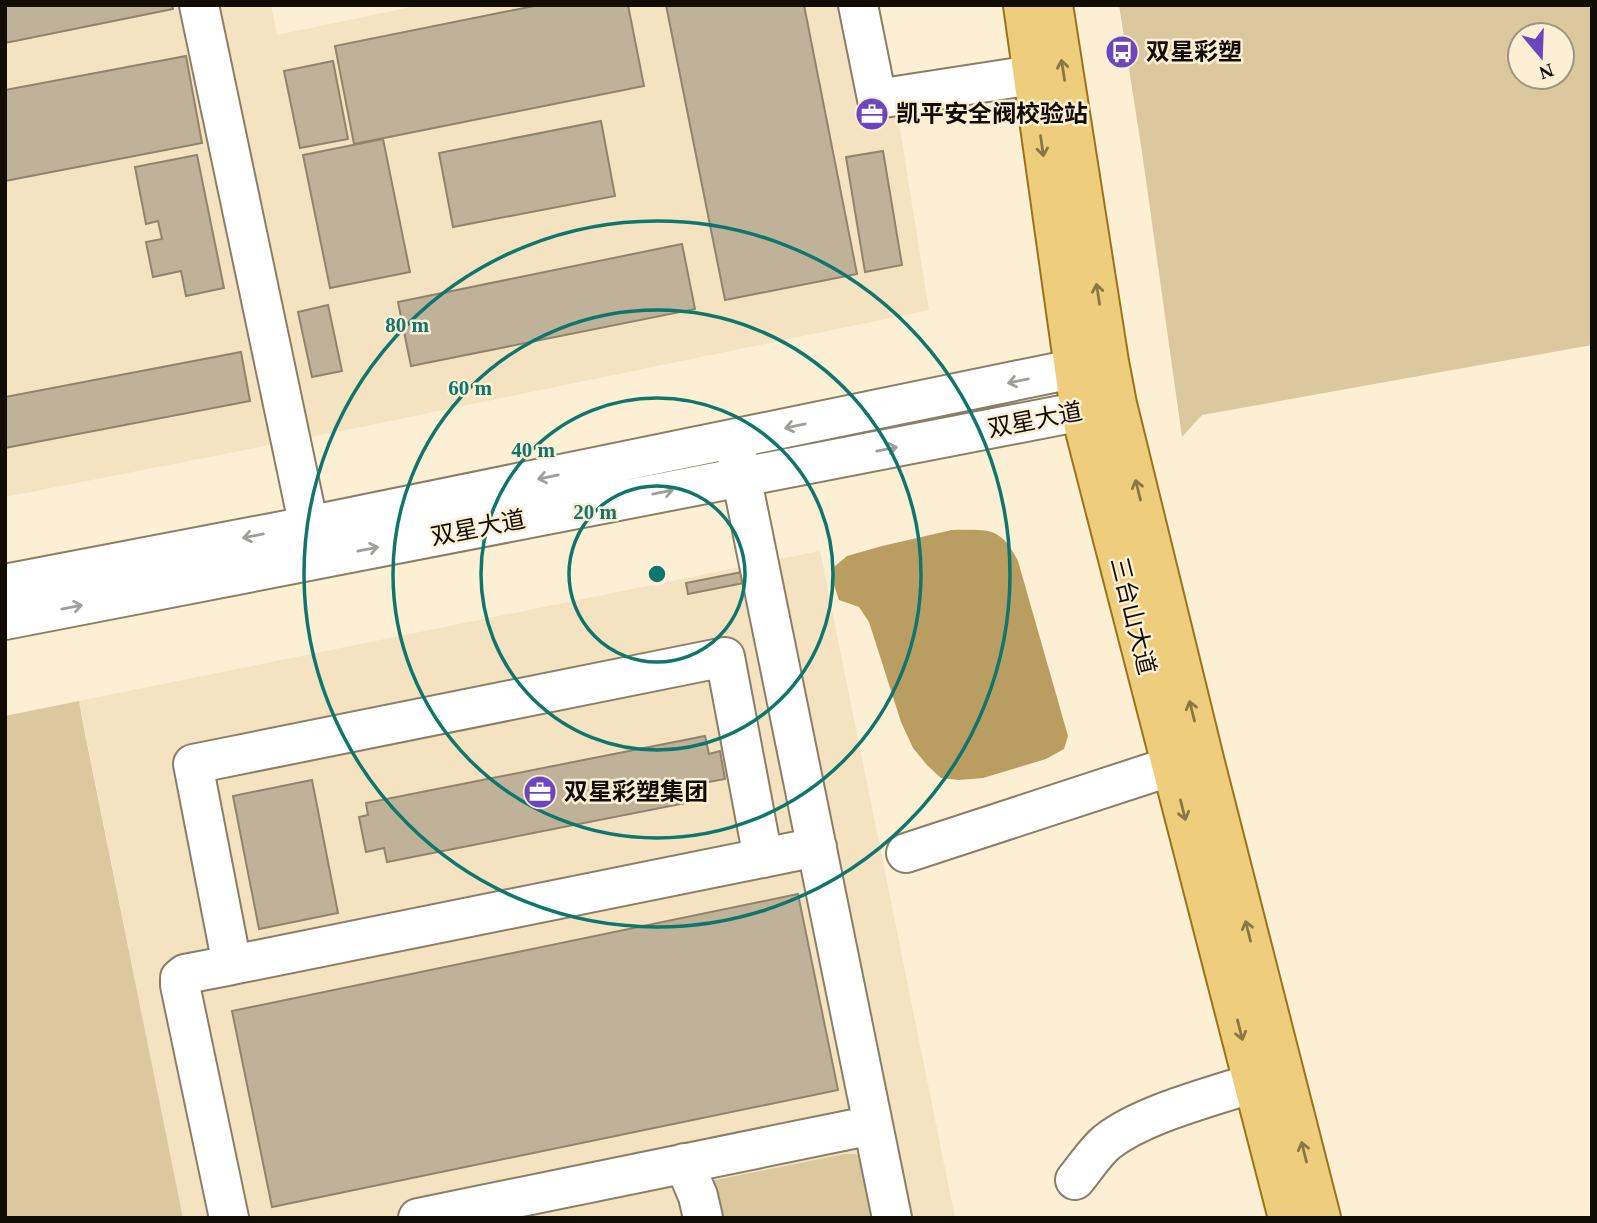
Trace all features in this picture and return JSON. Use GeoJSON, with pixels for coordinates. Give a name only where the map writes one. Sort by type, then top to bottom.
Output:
{"type":"FeatureCollection","features":[{"type":"Feature","properties":{"kind":"main road","name":"三台山大道"},"geometry":{"type":"LineString","coordinates":[[1023,5],[1032,75],[1091,365],[1117,404],[1321,1218]]}},
{"type":"Feature","properties":{"kind":"main road","name":"三台山大道"},"geometry":{"type":"LineString","coordinates":[[1053,5],[1091,365],[1080,411],[1288,1218]]}},
{"type":"Feature","properties":{"kind":"street"},"geometry":{"type":"LineString","coordinates":[[199,5],[312,542]]}},
{"type":"Feature","properties":{"kind":"street"},"geometry":{"type":"LineString","coordinates":[[858,5],[877,99],[1032,75]]}},
{"type":"Feature","properties":{"kind":"street","name":"双星大道"},"geometry":{"type":"LineString","coordinates":[[5,620],[734,439],[1091,365]]}},
{"type":"Feature","properties":{"kind":"street","name":"双星大道"},"geometry":{"type":"LineString","coordinates":[[5,584],[312,542],[741,477],[1117,404]]}},
{"type":"Feature","properties":{"kind":"street"},"geometry":{"type":"LineString","coordinates":[[734,439],[892,1218]]}},
{"type":"Feature","properties":{"kind":"street"},"geometry":{"type":"LineString","coordinates":[[232,965],[193,764],[725,657],[763,858]]}},
{"type":"Feature","properties":{"kind":"street"},"geometry":{"type":"LineString","coordinates":[[906,853],[1172,766]]}},
{"type":"Feature","properties":{"kind":"street"},"geometry":{"type":"LineString","coordinates":[[229,1218],[180,985],[180,978],[185,974],[817,847]]}},
{"type":"Feature","properties":{"kind":"street"},"geometry":{"type":"LineString","coordinates":[[1075,1180],[1104,1144],[1127,1128],[1253,1083]]}},
{"type":"Feature","properties":{"kind":"street"},"geometry":{"type":"LineString","coordinates":[[418,1218],[560,1203],[684,1163],[873,1125]]}},
{"type":"Feature","properties":{"kind":"street"},"geometry":{"type":"LineString","coordinates":[[684,1163],[698,1196],[703,1218]]}},
{"type":"Feature","properties":{"kind":"shaded area"},"geometry":{"type":"Polygon","coordinates":[[[5,5],[271,5],[277,35],[421,5],[880,5],[929,310],[5,497],[5,5]]]}},
{"type":"Feature","properties":{"kind":"shaded area"},"geometry":{"type":"Polygon","coordinates":[[[1119,5],[1592,5],[1592,345],[1202,415],[1182,437],[1119,5]]]}},
{"type":"Feature","properties":{"kind":"shaded area"},"geometry":{"type":"Polygon","coordinates":[[[952,530],[992,532],[1012,550],[1018,561],[1068,736],[1064,749],[1046,759],[983,778],[959,780],[941,778],[913,748],[901,722],[869,622],[859,607],[839,600],[832,579],[834,567],[847,556],[952,530]]]}},
{"type":"Feature","properties":{"kind":"shaded area"},"geometry":{"type":"Polygon","coordinates":[[[820,551],[955,1218],[183,1218],[79,701],[820,551]]]}},
{"type":"Feature","properties":{"kind":"shaded area"},"geometry":{"type":"Polygon","coordinates":[[[79,701],[183,1218],[5,1218],[5,716],[79,701]]]}},
{"type":"Feature","properties":{"kind":"shaded area"},"geometry":{"type":"Polygon","coordinates":[[[855,1154],[862,1158],[880,1218],[713,1218],[706,1182],[855,1154]]]}},
{"type":"Feature","properties":{"kind":"building"},"geometry":{"type":"Polygon","coordinates":[[[5,5],[172,5],[173,9],[5,43],[5,5]]]}},
{"type":"Feature","properties":{"kind":"building"},"geometry":{"type":"Polygon","coordinates":[[[539,5],[628,5],[644,86],[354,144],[335,46],[539,5]]]}},
{"type":"Feature","properties":{"kind":"building"},"geometry":{"type":"Polygon","coordinates":[[[666,5],[804,5],[857,274],[725,300],[666,5]]]}},
{"type":"Feature","properties":{"kind":"building"},"geometry":{"type":"Polygon","coordinates":[[[186,56],[202,143],[5,181],[5,90],[186,56]]]}},
{"type":"Feature","properties":{"kind":"building"},"geometry":{"type":"Polygon","coordinates":[[[333,61],[348,139],[300,148],[284,71],[333,61]]]}},
{"type":"Feature","properties":{"kind":"building"},"geometry":{"type":"Polygon","coordinates":[[[601,121],[615,196],[453,227],[439,153],[601,121]]]}},
{"type":"Feature","properties":{"kind":"building"},"geometry":{"type":"Polygon","coordinates":[[[383,139],[410,272],[330,288],[303,155],[383,139]]]}},
{"type":"Feature","properties":{"kind":"building"},"geometry":{"type":"Polygon","coordinates":[[[883,151],[902,265],[865,272],[846,157],[883,151]]]}},
{"type":"Feature","properties":{"kind":"building"},"geometry":{"type":"Polygon","coordinates":[[[197,155],[224,288],[186,296],[181,271],[153,277],[146,242],[162,239],[158,221],[146,224],[135,167],[197,155]]]}},
{"type":"Feature","properties":{"kind":"building"},"geometry":{"type":"Polygon","coordinates":[[[682,244],[695,309],[411,366],[398,302],[682,244]]]}},
{"type":"Feature","properties":{"kind":"building"},"geometry":{"type":"Polygon","coordinates":[[[328,305],[342,371],[312,377],[298,312],[328,305]]]}},
{"type":"Feature","properties":{"kind":"building"},"geometry":{"type":"Polygon","coordinates":[[[241,352],[250,401],[5,448],[5,397],[241,352]]]}},
{"type":"Feature","properties":{"kind":"building"},"geometry":{"type":"Polygon","coordinates":[[[747,571],[749,582],[688,594],[686,583],[747,571]]]}},
{"type":"Feature","properties":{"kind":"building"},"geometry":{"type":"Polygon","coordinates":[[[705,736],[709,754],[720,751],[725,779],[703,783],[706,799],[387,862],[384,848],[366,852],[359,817],[368,815],[366,803],[705,736]]]}},
{"type":"Feature","properties":{"kind":"building"},"geometry":{"type":"Polygon","coordinates":[[[312,780],[338,913],[259,929],[233,796],[312,780]]]}},
{"type":"Feature","properties":{"kind":"building"},"geometry":{"type":"Polygon","coordinates":[[[798,894],[838,1090],[272,1207],[232,1011],[798,894]]]}},
{"type":"Feature","properties":{"kind":"place","name":"双星彩塑"},"geometry":{"type":"Point","coordinates":[1122,52]}},
{"type":"Feature","properties":{"kind":"place","name":"凯平安全阀校验站"},"geometry":{"type":"Point","coordinates":[872,114]}},
{"type":"Feature","properties":{"kind":"place","name":"双星彩塑集团"},"geometry":{"type":"Point","coordinates":[540,792]}}]}
